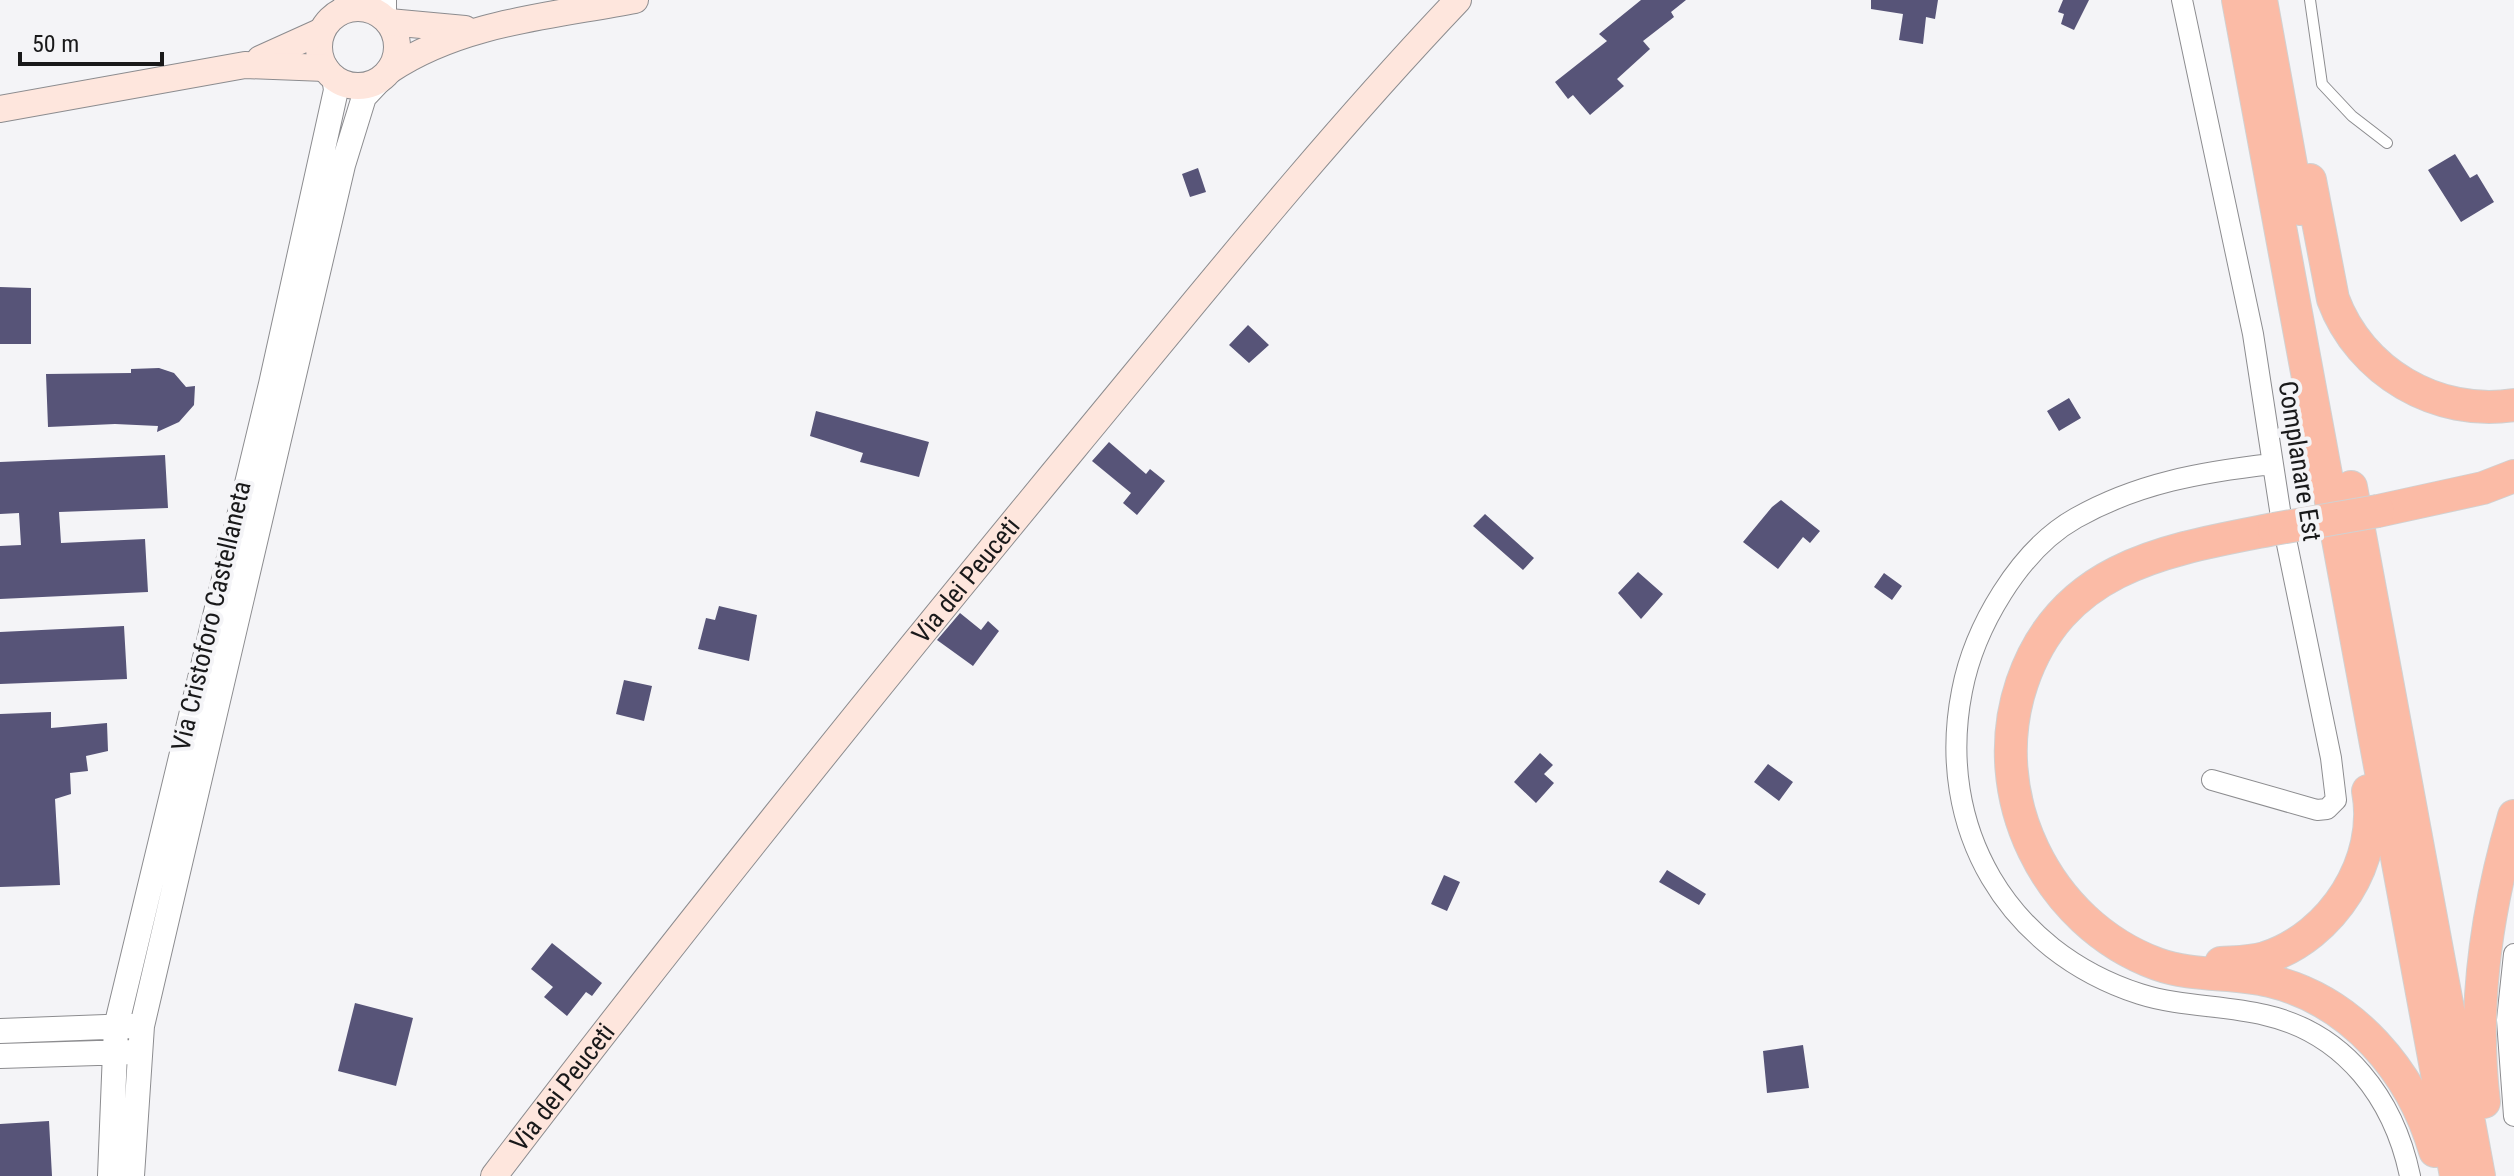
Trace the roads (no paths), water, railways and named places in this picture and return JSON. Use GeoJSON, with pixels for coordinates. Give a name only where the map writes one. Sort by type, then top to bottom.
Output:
{"type":"FeatureCollection","features":[{"type":"Feature","properties":{"kind":"highway"},"geometry":{"type":"LineString","coordinates":[[2238,0],[2456,1176]]}},
{"type":"Feature","properties":{"kind":"highway"},"geometry":{"type":"LineString","coordinates":[[2261,0],[2479,1176]]}},
{"type":"Feature","properties":{"kind":"highway"},"geometry":{"type":"LineString","coordinates":[[2277,0],[2328,280],[2339,316],[2350,333],[2390,374],[2421,393],[2471,407],[2514,405]]}},
{"type":"Feature","properties":{"kind":"highway"},"geometry":{"type":"LineString","coordinates":[[2137,954],[2211,963],[2265,958],[2301,939],[2334,910],[2355,877],[2367,849],[2370,803],[2307,466],[2299,333]]}},
{"type":"Feature","properties":{"kind":"highway"},"geometry":{"type":"LineString","coordinates":[[2440,1176],[2422,1111],[2404,1079],[2353,1022],[2320,1001],[2270,981],[2172,969],[2137,954],[2074,908],[2052,883],[2028,839],[2011,776],[2011,738],[2017,698],[2037,648],[2062,612],[2112,574],[2174,548],[2378,511],[2483,488],[2514,476]]}},
{"type":"Feature","properties":{"kind":"highway"},"geometry":{"type":"LineString","coordinates":[[2496,1176],[2483,1093],[2480,1007],[2490,917],[2514,816]]}},
{"type":"Feature","properties":{"kind":"main road"},"geometry":{"type":"LineString","coordinates":[[0,109],[245,65],[330,73],[357,86],[386,74],[417,52],[477,30],[635,0]]}},
{"type":"Feature","properties":{"kind":"main road","name":"Via dei Peuceti"},"geometry":{"type":"LineString","coordinates":[[494,1176],[699,906],[941,610],[1371,91],[1458,0]]}},
{"type":"Feature","properties":{"kind":"main road"},"geometry":{"type":"LineString","coordinates":[[245,65],[338,15],[366,9],[477,30]]}},
{"type":"Feature","properties":{"kind":"main road"},"geometry":{"type":"LineString","coordinates":[[385,13],[398,46],[386,74]]}},
{"type":"Feature","properties":{"kind":"main road"},"geometry":{"type":"LineString","coordinates":[[330,73],[320,56],[338,15]]}},
{"type":"Feature","properties":{"kind":"street","name":"Complanare Est"},"geometry":{"type":"LineString","coordinates":[[2182,0],[2253,334],[2272,464],[2331,758],[2336,800],[2327,809],[2317,810],[2212,780]]}},
{"type":"Feature","properties":{"kind":"street","name":"Via Cristoforo Castellaneta"},"geometry":{"type":"LineString","coordinates":[[132,1176],[127,1052],[116,1027],[271,384],[336,90],[330,73]]}},
{"type":"Feature","properties":{"kind":"street","name":"Via Cristoforo Castellaneta"},"geometry":{"type":"LineString","coordinates":[[110,1176],[127,1052],[142,1026],[315,300],[343,165],[364,97],[386,74]]}},
{"type":"Feature","properties":{"kind":"street"},"geometry":{"type":"LineString","coordinates":[[0,96],[44,101]]}},
{"type":"Feature","properties":{"kind":"street"},"geometry":{"type":"LineString","coordinates":[[2272,464],[2201,472],[2153,484],[2105,502],[2071,521],[2039,548],[2013,579],[1974,648],[1964,682],[1956,743],[1961,813],[1973,847],[2006,901],[2034,931],[2067,959],[2109,982],[2157,999],[2277,1018],[2335,1048],[2364,1075],[2381,1097],[2399,1132],[2410,1176]]}},
{"type":"Feature","properties":{"kind":"street"},"geometry":{"type":"LineString","coordinates":[[2514,954],[2507,1020],[2514,1116]]}},
{"type":"Feature","properties":{"kind":"street"},"geometry":{"type":"LineString","coordinates":[[0,1031],[142,1026]]}},
{"type":"Feature","properties":{"kind":"street"},"geometry":{"type":"LineString","coordinates":[[0,1056],[127,1052]]}},
{"type":"Feature","properties":{"kind":"lane"},"geometry":{"type":"LineString","coordinates":[[2310,0],[2322,84],[2352,116],[2387,143]]}}]}
